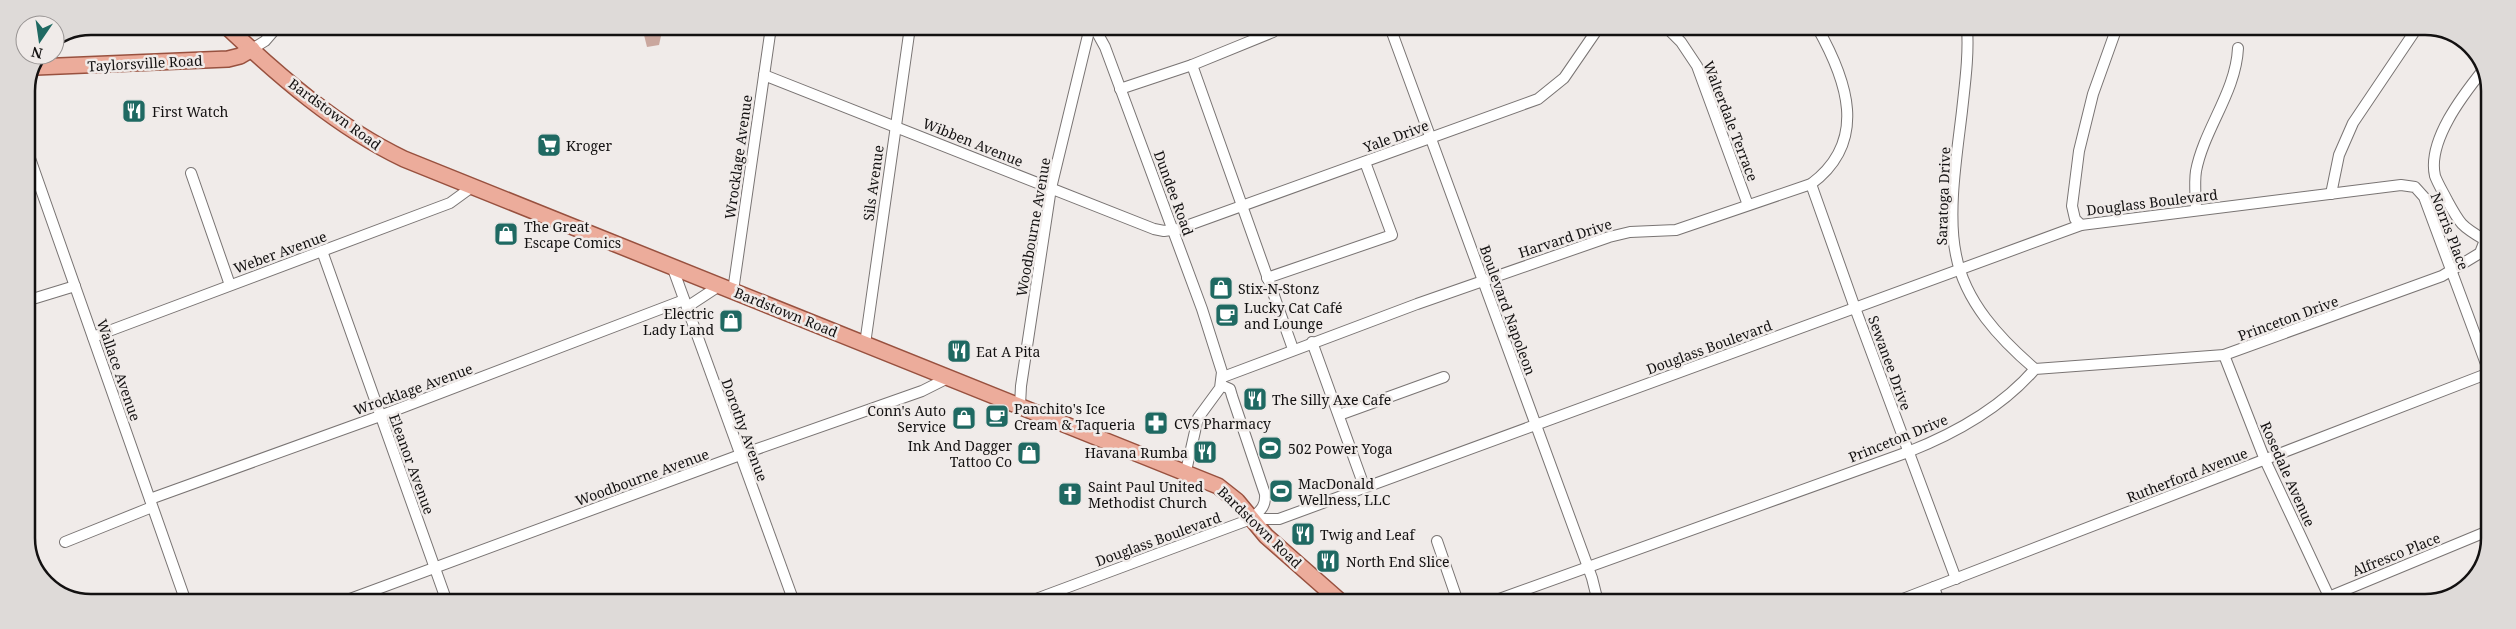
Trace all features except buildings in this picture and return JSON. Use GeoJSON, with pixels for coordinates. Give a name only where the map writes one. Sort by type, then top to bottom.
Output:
{"type":"FeatureCollection","features":[{"type":"Feature","properties":{"kind":"main road","name":"Bardstown Road"},"geometry":{"type":"LineString","coordinates":[[236,35],[307,96],[371,142],[404,160],[1186,471],[1218,486],[1237,501],[1266,536],[1332,594]]}},
{"type":"Feature","properties":{"kind":"main road","name":"Taylorsville Road"},"geometry":{"type":"LineString","coordinates":[[41,67],[228,58],[240,56],[252,49]]}},
{"type":"Feature","properties":{"kind":"street"},"geometry":{"type":"LineString","coordinates":[[252,49],[265,41],[270,35]]}},
{"type":"Feature","properties":{"kind":"street","name":"Wrocklage Avenue"},"geometry":{"type":"LineString","coordinates":[[64,542],[151,503],[726,288],[770,35]]}},
{"type":"Feature","properties":{"kind":"street","name":"Sils Avenue"},"geometry":{"type":"LineString","coordinates":[[865,344],[909,35]]}},
{"type":"Feature","properties":{"kind":"street","name":"Woodbourne Avenue"},"geometry":{"type":"LineString","coordinates":[[1020,405],[1021,386],[1051,188],[1090,35]]}},
{"type":"Feature","properties":{"kind":"street","name":"Dundee Road"},"geometry":{"type":"LineString","coordinates":[[1097,35],[1105,47],[1173,230],[1222,378],[1230,389],[1265,494],[1266,502],[1262,509],[1251,519]]}},
{"type":"Feature","properties":{"kind":"street"},"geometry":{"type":"LineString","coordinates":[[1120,89],[1192,65],[1267,35]]}},
{"type":"Feature","properties":{"kind":"street","name":"Boulevard Napoleon"},"geometry":{"type":"LineString","coordinates":[[1393,35],[1536,425],[1595,594]]}},
{"type":"Feature","properties":{"kind":"street","name":"Yale Drive"},"geometry":{"type":"LineString","coordinates":[[1173,230],[1538,99],[1548,93],[1569,72],[1594,35]]}},
{"type":"Feature","properties":{"kind":"street","name":"Walterdale Terrace"},"geometry":{"type":"LineString","coordinates":[[1674,35],[1697,66],[1748,205]]}},
{"type":"Feature","properties":{"kind":"street","name":"Harvard Drive"},"geometry":{"type":"LineString","coordinates":[[1222,378],[1312,342],[1609,237],[1630,232],[1676,230],[1811,184],[1823,175],[1838,156],[1846,134],[1845,93],[1839,69],[1821,35]]}},
{"type":"Feature","properties":{"kind":"street","name":"Saratoga Drive"},"geometry":{"type":"LineString","coordinates":[[1967,35],[1966,75],[1955,168],[1955,255],[1966,284],[1989,324],[2009,347],[2035,369]]}},
{"type":"Feature","properties":{"kind":"street"},"geometry":{"type":"LineString","coordinates":[[2081,225],[2075,220],[2072,206],[2079,151],[2093,94],[2115,35]]}},
{"type":"Feature","properties":{"kind":"street"},"geometry":{"type":"LineString","coordinates":[[2331,194],[2339,155],[2353,123],[2412,35]]}},
{"type":"Feature","properties":{"kind":"street"},"geometry":{"type":"LineString","coordinates":[[2196,210],[2196,171],[2210,128],[2230,82],[2238,48]]}},
{"type":"Feature","properties":{"kind":"street"},"geometry":{"type":"LineString","coordinates":[[1192,65],[1241,206],[1294,349]]}},
{"type":"Feature","properties":{"kind":"street","name":"Wibben Avenue"},"geometry":{"type":"LineString","coordinates":[[764,75],[1154,229],[1173,230]]}},
{"type":"Feature","properties":{"kind":"street"},"geometry":{"type":"LineString","coordinates":[[2479,76],[2457,103],[2439,141],[2435,175],[2457,220],[2465,228],[2481,237]]}},
{"type":"Feature","properties":{"kind":"street"},"geometry":{"type":"LineString","coordinates":[[1267,278],[1392,235],[1365,162]]}},
{"type":"Feature","properties":{"kind":"street","name":"Wallace Avenue"},"geometry":{"type":"LineString","coordinates":[[35,173],[183,594]]}},
{"type":"Feature","properties":{"kind":"street"},"geometry":{"type":"LineString","coordinates":[[191,173],[230,285]]}},
{"type":"Feature","properties":{"kind":"street","name":"Sewanee Drive"},"geometry":{"type":"LineString","coordinates":[[1811,184],[1956,580]]}},
{"type":"Feature","properties":{"kind":"street","name":"Douglass Boulevard"},"geometry":{"type":"LineString","coordinates":[[1049,594],[1251,519],[1279,519],[1364,486],[1536,425],[2081,225],[2401,185],[2415,187]]}},
{"type":"Feature","properties":{"kind":"street","name":"Weber Avenue"},"geometry":{"type":"LineString","coordinates":[[93,337],[450,203],[472,187]]}},
{"type":"Feature","properties":{"kind":"street","name":"Norris Place"},"geometry":{"type":"LineString","coordinates":[[2415,187],[2424,197],[2481,351]]}},
{"type":"Feature","properties":{"kind":"street","name":"Princeton Drive"},"geometry":{"type":"LineString","coordinates":[[1512,594],[1908,452],[1952,433],[2022,384],[2035,369],[2224,355],[2442,276],[2481,250]]}},
{"type":"Feature","properties":{"kind":"street","name":"Eleanor Avenue"},"geometry":{"type":"LineString","coordinates":[[322,251],[444,594]]}},
{"type":"Feature","properties":{"kind":"street","name":"Dorothy Avenue"},"geometry":{"type":"LineString","coordinates":[[672,266],[791,594]]}},
{"type":"Feature","properties":{"kind":"street"},"geometry":{"type":"LineString","coordinates":[[35,298],[75,286]]}},
{"type":"Feature","properties":{"kind":"street"},"geometry":{"type":"LineString","coordinates":[[1312,342],[1364,486]]}},
{"type":"Feature","properties":{"kind":"street","name":"Rosedale Avenue"},"geometry":{"type":"LineString","coordinates":[[2224,355],[2264,460],[2327,594]]}},
{"type":"Feature","properties":{"kind":"street","name":"Rutherford Avenue"},"geometry":{"type":"LineString","coordinates":[[1917,594],[2481,375]]}},
{"type":"Feature","properties":{"kind":"street","name":"Woodbourne Avenue"},"geometry":{"type":"LineString","coordinates":[[364,594],[740,455],[922,391],[950,377]]}},
{"type":"Feature","properties":{"kind":"street"},"geometry":{"type":"LineString","coordinates":[[1338,415],[1444,377]]}},
{"type":"Feature","properties":{"kind":"street"},"geometry":{"type":"LineString","coordinates":[[1186,471],[1198,418],[1222,378]]}},
{"type":"Feature","properties":{"kind":"street","name":"Alfresco Place"},"geometry":{"type":"LineString","coordinates":[[2344,594],[2481,534]]}},
{"type":"Feature","properties":{"kind":"street"},"geometry":{"type":"LineString","coordinates":[[1436,541],[1455,594]]}},
{"type":"Feature","properties":{"kind":"street"},"geometry":{"type":"LineString","coordinates":[[1934,588],[1936,594]]}},
{"type":"Feature","properties":{"kind":"shaded area"},"geometry":{"type":"Polygon","coordinates":[[[644,35],[661,35],[659,45],[647,47],[644,35]]]}},
{"type":"Feature","properties":{"kind":"place","name":"First Watch"},"geometry":{"type":"Point","coordinates":[134,111]}},
{"type":"Feature","properties":{"kind":"place","name":"Kroger"},"geometry":{"type":"Point","coordinates":[549,145]}},
{"type":"Feature","properties":{"kind":"place","name":"The Great Escape Comics"},"geometry":{"type":"Point","coordinates":[506,234]}},
{"type":"Feature","properties":{"kind":"place","name":"Stix-N-Stonz"},"geometry":{"type":"Point","coordinates":[1221,288]}},
{"type":"Feature","properties":{"kind":"place","name":"Lucky Cat Café and Lounge"},"geometry":{"type":"Point","coordinates":[1227,315]}},
{"type":"Feature","properties":{"kind":"place","name":"Electric Lady Land"},"geometry":{"type":"Point","coordinates":[731,321]}},
{"type":"Feature","properties":{"kind":"place","name":"Eat A Pita"},"geometry":{"type":"Point","coordinates":[959,351]}},
{"type":"Feature","properties":{"kind":"place","name":"The Silly Axe Cafe"},"geometry":{"type":"Point","coordinates":[1255,399]}},
{"type":"Feature","properties":{"kind":"place","name":"Panchito's Ice Cream & Taqueria"},"geometry":{"type":"Point","coordinates":[997,416]}},
{"type":"Feature","properties":{"kind":"place","name":"Conn's Auto Service"},"geometry":{"type":"Point","coordinates":[964,418]}},
{"type":"Feature","properties":{"kind":"place","name":"CVS Pharmacy"},"geometry":{"type":"Point","coordinates":[1156,423]}},
{"type":"Feature","properties":{"kind":"place","name":"502 Power Yoga"},"geometry":{"type":"Point","coordinates":[1270,448]}},
{"type":"Feature","properties":{"kind":"place","name":"Havana Rumba"},"geometry":{"type":"Point","coordinates":[1205,452]}},
{"type":"Feature","properties":{"kind":"place","name":"Ink And Dagger Tattoo Co"},"geometry":{"type":"Point","coordinates":[1029,453]}},
{"type":"Feature","properties":{"kind":"place","name":"MacDonald Wellness, LLC"},"geometry":{"type":"Point","coordinates":[1281,491]}},
{"type":"Feature","properties":{"kind":"place","name":"Saint Paul United Methodist Church"},"geometry":{"type":"Point","coordinates":[1070,494]}},
{"type":"Feature","properties":{"kind":"place","name":"Twig and Leaf"},"geometry":{"type":"Point","coordinates":[1303,534]}},
{"type":"Feature","properties":{"kind":"place","name":"North End Slice"},"geometry":{"type":"Point","coordinates":[1328,561]}}]}
